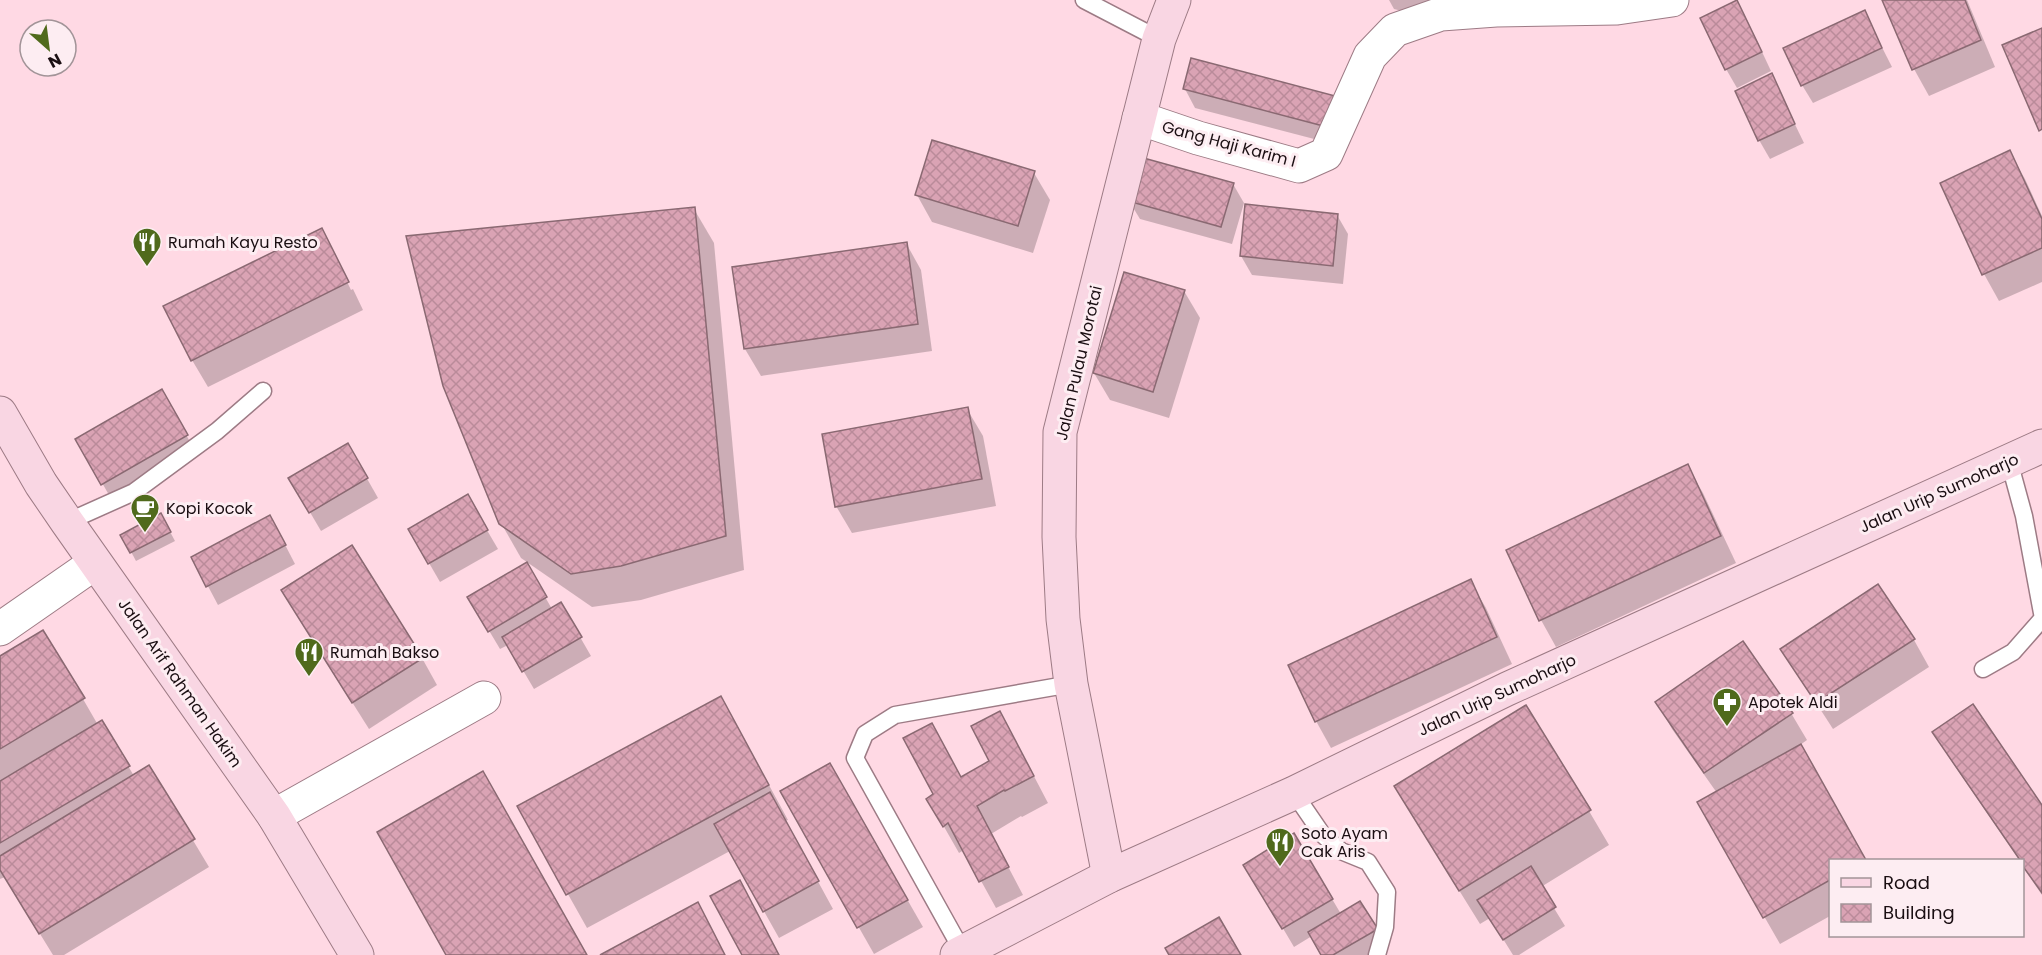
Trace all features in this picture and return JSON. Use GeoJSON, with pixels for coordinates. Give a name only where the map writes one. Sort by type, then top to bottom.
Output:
{"type":"FeatureCollection","features":[{"type":"Feature","properties":{"kind":"street","name":"Jalan Pulau Morotai"},"geometry":{"type":"LineString","coordinates":[[1109,876],[1071,684],[1063,619],[1060,560],[1060,432],[1159,39],[1174,0]]}},
{"type":"Feature","properties":{"kind":"street","name":"Gang Haji Karim I"},"geometry":{"type":"LineString","coordinates":[[1139,118],[1198,138],[1299,166],[1326,154],[1370,56],[1395,30],[1441,14],[1496,10],[1617,8],[1672,0]]}},
{"type":"Feature","properties":{"kind":"street","name":"Jalan Arif Rahman Hakim"},"geometry":{"type":"LineString","coordinates":[[0,413],[41,484],[274,816],[357,955]]}},
{"type":"Feature","properties":{"kind":"street","name":"Jalan Urip Sumoharjo"},"geometry":{"type":"LineString","coordinates":[[960,954],[1109,876],[1294,793],[1507,688],[2042,446]]}},
{"type":"Feature","properties":{"kind":"street"},"geometry":{"type":"LineString","coordinates":[[0,629],[95,563]]}},
{"type":"Feature","properties":{"kind":"street"},"geometry":{"type":"LineString","coordinates":[[274,816],[484,698]]}},
{"type":"Feature","properties":{"kind":"lane"},"geometry":{"type":"LineString","coordinates":[[1084,0],[1159,39]]}},
{"type":"Feature","properties":{"kind":"lane"},"geometry":{"type":"LineString","coordinates":[[67,522],[134,492],[217,431],[263,391]]}},
{"type":"Feature","properties":{"kind":"lane"},"geometry":{"type":"LineString","coordinates":[[2009,461],[2024,516],[2042,613]]}},
{"type":"Feature","properties":{"kind":"lane"},"geometry":{"type":"LineString","coordinates":[[1983,669],[2013,652],[2042,619]]}},
{"type":"Feature","properties":{"kind":"lane"},"geometry":{"type":"LineString","coordinates":[[960,954],[855,758],[865,734],[895,715],[1071,684]]}},
{"type":"Feature","properties":{"kind":"lane"},"geometry":{"type":"LineString","coordinates":[[1294,793],[1323,834],[1341,851],[1368,862],[1387,892],[1385,927],[1377,955]]}},
{"type":"Feature","properties":{"kind":"building"},"geometry":{"type":"Polygon","coordinates":[[[1737,0],[1762,52],[1725,70],[1700,18],[1737,0]]]}},
{"type":"Feature","properties":{"kind":"building"},"geometry":{"type":"Polygon","coordinates":[[[1882,0],[1965,0],[1981,40],[1912,70],[1882,0]]]}},
{"type":"Feature","properties":{"kind":"building"},"geometry":{"type":"Polygon","coordinates":[[[1865,10],[1882,48],[1801,86],[1783,48],[1865,10]]]}},
{"type":"Feature","properties":{"kind":"building"},"geometry":{"type":"Polygon","coordinates":[[[2042,28],[2042,129],[2039,131],[2002,45],[2042,28]]]}},
{"type":"Feature","properties":{"kind":"building"},"geometry":{"type":"Polygon","coordinates":[[[1191,58],[1339,97],[1331,128],[1183,89],[1191,58]]]}},
{"type":"Feature","properties":{"kind":"building"},"geometry":{"type":"Polygon","coordinates":[[[1772,73],[1795,124],[1758,141],[1735,91],[1772,73]]]}},
{"type":"Feature","properties":{"kind":"building"},"geometry":{"type":"Polygon","coordinates":[[[932,140],[1035,171],[1018,226],[915,195],[932,140]]]}},
{"type":"Feature","properties":{"kind":"building"},"geometry":{"type":"Polygon","coordinates":[[[2010,150],[2042,219],[2042,248],[1982,275],[1940,183],[2010,150]]]}},
{"type":"Feature","properties":{"kind":"building"},"geometry":{"type":"Polygon","coordinates":[[[1140,157],[1234,183],[1221,227],[1128,201],[1140,157]]]}},
{"type":"Feature","properties":{"kind":"building"},"geometry":{"type":"Polygon","coordinates":[[[1245,204],[1338,214],[1333,266],[1240,256],[1245,204]]]}},
{"type":"Feature","properties":{"kind":"building"},"geometry":{"type":"Polygon","coordinates":[[[695,207],[726,536],[621,566],[571,574],[499,524],[443,386],[406,236],[695,207]]]}},
{"type":"Feature","properties":{"kind":"building"},"geometry":{"type":"Polygon","coordinates":[[[322,228],[349,282],[191,361],[163,306],[322,228]]]}},
{"type":"Feature","properties":{"kind":"building"},"geometry":{"type":"Polygon","coordinates":[[[907,242],[918,324],[744,349],[732,267],[907,242]]]}},
{"type":"Feature","properties":{"kind":"building"},"geometry":{"type":"Polygon","coordinates":[[[1124,272],[1185,290],[1153,392],[1093,373],[1124,272]]]}},
{"type":"Feature","properties":{"kind":"building"},"geometry":{"type":"Polygon","coordinates":[[[162,389],[188,435],[101,485],[75,439],[162,389]]]}},
{"type":"Feature","properties":{"kind":"building"},"geometry":{"type":"Polygon","coordinates":[[[968,407],[982,479],[835,507],[822,434],[968,407]]]}},
{"type":"Feature","properties":{"kind":"building"},"geometry":{"type":"Polygon","coordinates":[[[348,443],[368,478],[309,513],[288,478],[348,443]]]}},
{"type":"Feature","properties":{"kind":"building"},"geometry":{"type":"Polygon","coordinates":[[[1688,464],[1721,536],[1539,621],[1506,550],[1688,464]]]}},
{"type":"Feature","properties":{"kind":"building"},"geometry":{"type":"Polygon","coordinates":[[[468,494],[488,530],[428,564],[408,529],[468,494]]]}},
{"type":"Feature","properties":{"kind":"building","name":"Kopi Kocok"},"geometry":{"type":"Polygon","coordinates":[[[161,513],[171,532],[130,553],[120,535],[161,513]]]}},
{"type":"Feature","properties":{"kind":"building"},"geometry":{"type":"Polygon","coordinates":[[[270,515],[286,545],[206,587],[191,557],[270,515]]]}},
{"type":"Feature","properties":{"kind":"building"},"geometry":{"type":"Polygon","coordinates":[[[352,545],[423,658],[352,703],[281,590],[352,545]]]}},
{"type":"Feature","properties":{"kind":"building"},"geometry":{"type":"Polygon","coordinates":[[[527,562],[547,597],[488,632],[467,597],[527,562]]]}},
{"type":"Feature","properties":{"kind":"building"},"geometry":{"type":"Polygon","coordinates":[[[1471,579],[1497,637],[1315,722],[1288,665],[1471,579]]]}},
{"type":"Feature","properties":{"kind":"building"},"geometry":{"type":"Polygon","coordinates":[[[1878,584],[1915,639],[1816,703],[1780,649],[1878,584]]]}},
{"type":"Feature","properties":{"kind":"building"},"geometry":{"type":"Polygon","coordinates":[[[561,602],[582,637],[522,672],[502,637],[561,602]]]}},
{"type":"Feature","properties":{"kind":"building"},"geometry":{"type":"Polygon","coordinates":[[[43,630],[85,698],[0,749],[0,656],[43,630]]]}},
{"type":"Feature","properties":{"kind":"building"},"geometry":{"type":"Polygon","coordinates":[[[1743,641],[1793,713],[1704,773],[1655,702],[1743,641]]]}},
{"type":"Feature","properties":{"kind":"building"},"geometry":{"type":"Polygon","coordinates":[[[721,696],[769,785],[566,895],[517,806],[721,696]]]}},
{"type":"Feature","properties":{"kind":"building"},"geometry":{"type":"Polygon","coordinates":[[[1973,704],[2042,805],[2042,893],[2024,868],[2024,859],[2019,859],[1932,732],[1973,704]]]}},
{"type":"Feature","properties":{"kind":"building"},"geometry":{"type":"Polygon","coordinates":[[[1526,705],[1591,810],[1459,891],[1394,786],[1526,705]]]}},
{"type":"Feature","properties":{"kind":"building"},"geometry":{"type":"Polygon","coordinates":[[[1000,711],[1034,776],[977,806],[1009,867],[979,882],[948,823],[943,827],[926,799],[933,794],[903,738],[932,723],[961,777],[989,761],[971,726],[1000,711]]]}},
{"type":"Feature","properties":{"kind":"building"},"geometry":{"type":"Polygon","coordinates":[[[102,720],[130,766],[0,843],[0,781],[102,720]]]}},
{"type":"Feature","properties":{"kind":"building"},"geometry":{"type":"Polygon","coordinates":[[[1801,744],[1865,859],[1829,859],[1829,881],[1763,918],[1697,802],[1801,744]]]}},
{"type":"Feature","properties":{"kind":"building"},"geometry":{"type":"Polygon","coordinates":[[[830,763],[908,900],[857,928],[780,791],[830,763]]]}},
{"type":"Feature","properties":{"kind":"building"},"geometry":{"type":"Polygon","coordinates":[[[149,765],[195,839],[39,934],[0,870],[0,856],[149,765]]]}},
{"type":"Feature","properties":{"kind":"building"},"geometry":{"type":"Polygon","coordinates":[[[483,771],[587,955],[446,955],[377,832],[483,771]]]}},
{"type":"Feature","properties":{"kind":"building"},"geometry":{"type":"Polygon","coordinates":[[[770,792],[819,881],[763,912],[714,824],[770,792]]]}},
{"type":"Feature","properties":{"kind":"building"},"geometry":{"type":"Polygon","coordinates":[[[1294,833],[1333,899],[1282,929],[1243,865],[1294,833]]]}},
{"type":"Feature","properties":{"kind":"building"},"geometry":{"type":"Polygon","coordinates":[[[1531,866],[1556,907],[1503,940],[1477,900],[1531,866]]]}},
{"type":"Feature","properties":{"kind":"building"},"geometry":{"type":"Polygon","coordinates":[[[740,880],[779,955],[742,955],[710,896],[740,880]]]}},
{"type":"Feature","properties":{"kind":"building"},"geometry":{"type":"Polygon","coordinates":[[[1360,901],[1378,929],[1333,955],[1321,955],[1308,932],[1360,901]]]}},
{"type":"Feature","properties":{"kind":"building"},"geometry":{"type":"Polygon","coordinates":[[[698,902],[725,955],[600,955],[698,902]]]}},
{"type":"Feature","properties":{"kind":"building"},"geometry":{"type":"Polygon","coordinates":[[[1219,917],[1241,955],[1169,955],[1165,948],[1219,917]]]}},
{"type":"Feature","properties":{"kind":"place","name":"Rumah Kayu Resto"},"geometry":{"type":"Point","coordinates":[147,268]}},
{"type":"Feature","properties":{"kind":"place","name":"Kopi Kocok"},"geometry":{"type":"Point","coordinates":[145,534]}},
{"type":"Feature","properties":{"kind":"place","name":"Rumah Bakso"},"geometry":{"type":"Point","coordinates":[309,678]}},
{"type":"Feature","properties":{"kind":"place","name":"Apotek Aldi"},"geometry":{"type":"Point","coordinates":[1727,728]}},
{"type":"Feature","properties":{"kind":"place","name":"Soto Ayam Cak Aris"},"geometry":{"type":"Point","coordinates":[1280,868]}}]}
